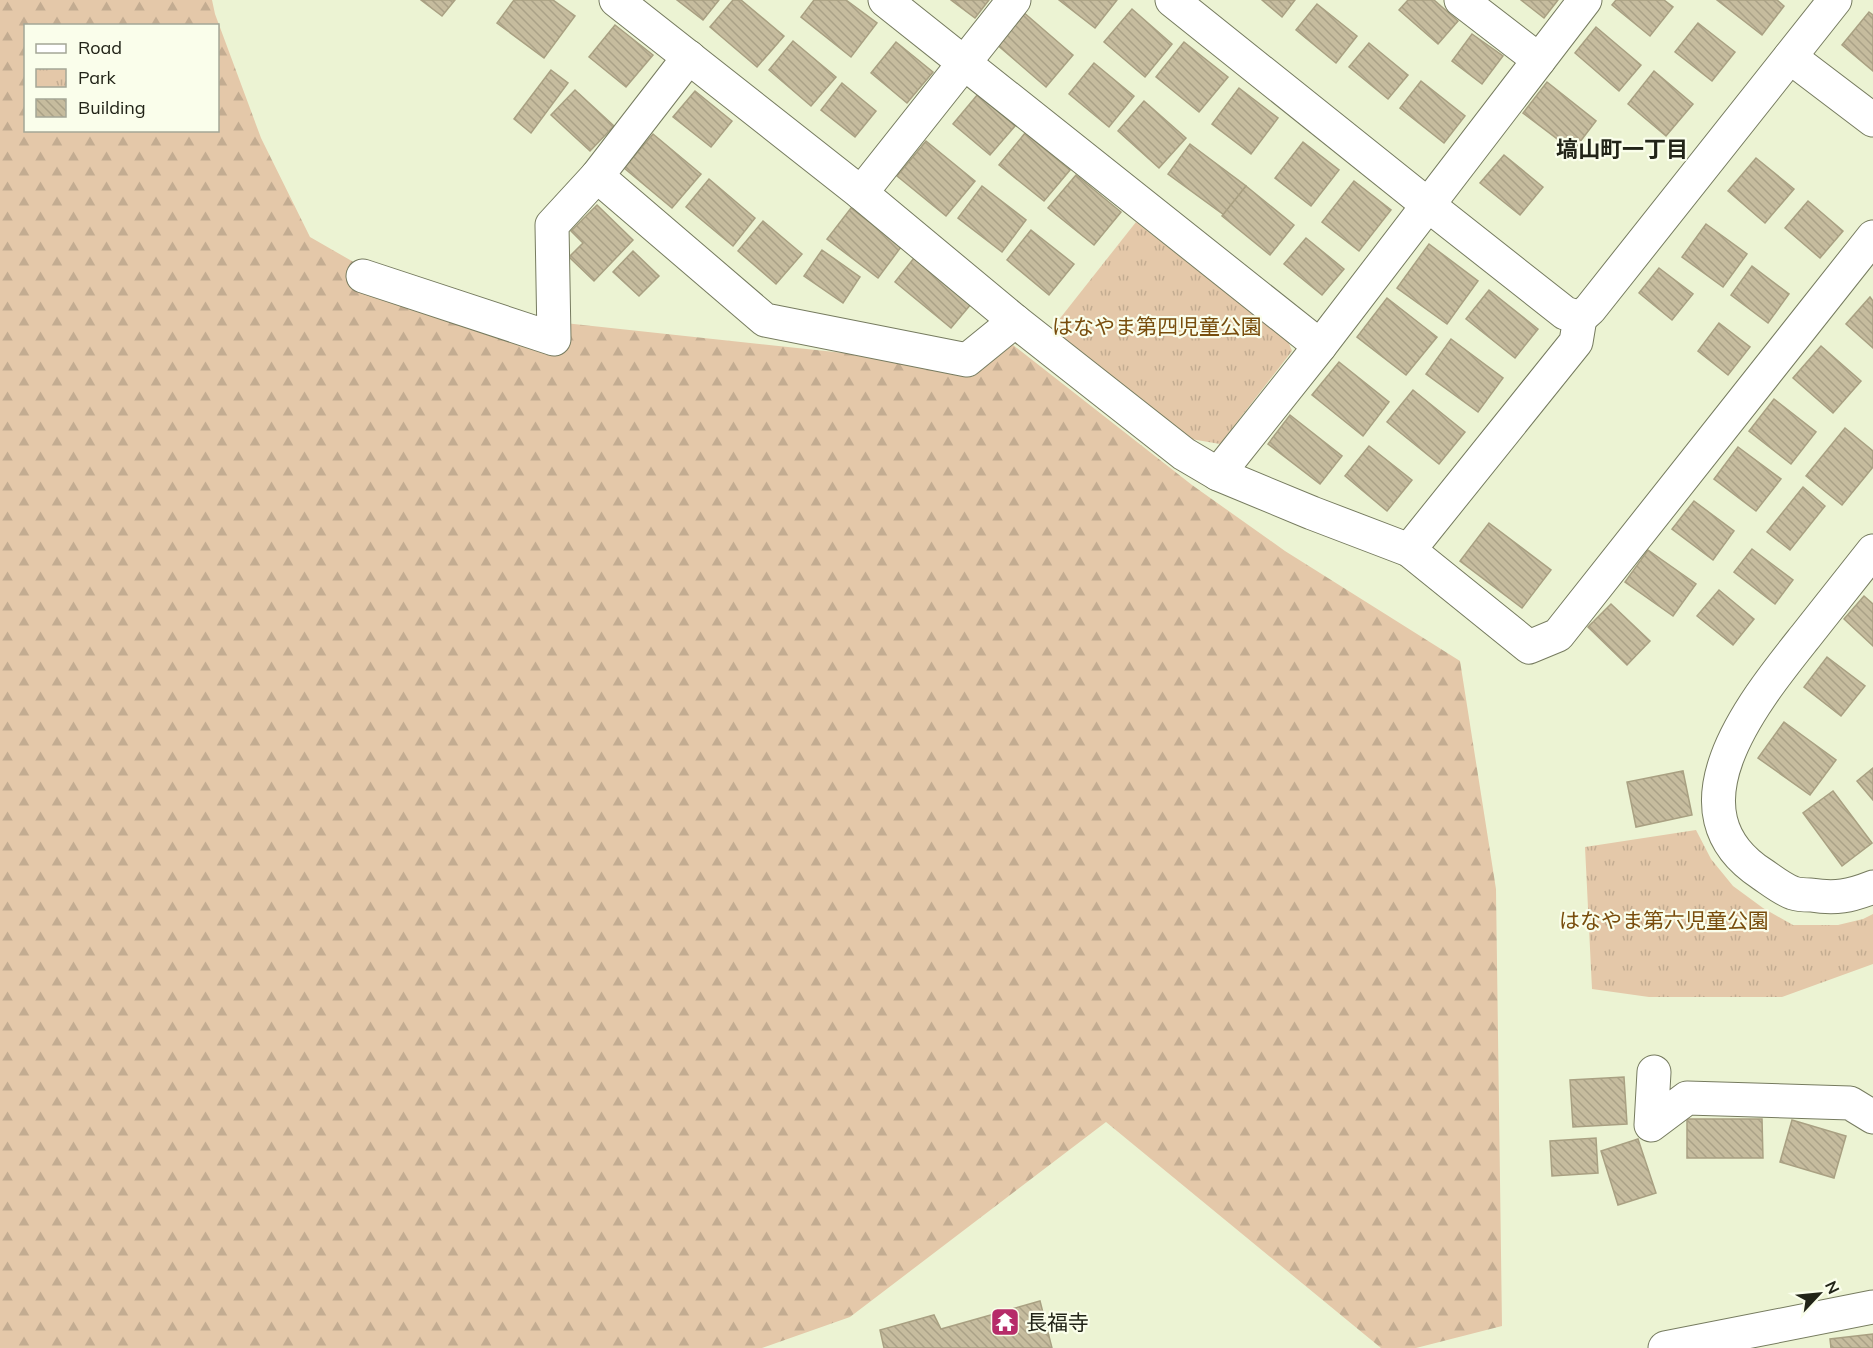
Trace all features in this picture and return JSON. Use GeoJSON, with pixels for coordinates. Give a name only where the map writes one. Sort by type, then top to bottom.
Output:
{"type":"FeatureCollection","features":[{"type":"Feature","properties":{"kind":"street"},"geometry":{"type":"LineString","coordinates":[[616,0],[861,193],[1015,321],[1184,454],[1218,474],[1409,550],[1529,647],[1558,635],[1873,237]]}},
{"type":"Feature","properties":{"kind":"street"},"geometry":{"type":"LineString","coordinates":[[885,0],[1320,346]]}},
{"type":"Feature","properties":{"kind":"street"},"geometry":{"type":"LineString","coordinates":[[861,193],[1014,0]]}},
{"type":"Feature","properties":{"kind":"street"},"geometry":{"type":"LineString","coordinates":[[1172,0],[1565,313],[1580,318]]}},
{"type":"Feature","properties":{"kind":"street"},"geometry":{"type":"LineString","coordinates":[[1461,0],[1539,60]]}},
{"type":"Feature","properties":{"kind":"street"},"geometry":{"type":"LineString","coordinates":[[1218,474],[1320,346],[1585,0]]}},
{"type":"Feature","properties":{"kind":"street"},"geometry":{"type":"LineString","coordinates":[[1409,550],[1576,342],[1580,318],[1597,300],[1835,0]]}},
{"type":"Feature","properties":{"kind":"street"},"geometry":{"type":"LineString","coordinates":[[363,276],[554,339],[552,225],[597,176],[688,57]]}},
{"type":"Feature","properties":{"kind":"street"},"geometry":{"type":"LineString","coordinates":[[1790,57],[1873,120]]}},
{"type":"Feature","properties":{"kind":"street"},"geometry":{"type":"LineString","coordinates":[[597,176],[765,321],[967,360],[1015,321]]}},
{"type":"Feature","properties":{"kind":"street"},"geometry":{"type":"LineString","coordinates":[[1873,551],[1778,672],[1742,722],[1726,758],[1718,792],[1720,817],[1728,840],[1746,864],[1771,880],[1793,893],[1829,898],[1853,895],[1873,887]]}},
{"type":"Feature","properties":{"kind":"street"},"geometry":{"type":"LineString","coordinates":[[1654,1072],[1651,1125],[1687,1098],[1850,1103],[1873,1117]]}},
{"type":"Feature","properties":{"kind":"street"},"geometry":{"type":"LineString","coordinates":[[1665,1348],[1873,1307]]}},
{"type":"Feature","properties":{"kind":"green space"},"geometry":{"type":"Polygon","coordinates":[[[0,0],[212,0],[219,24],[24,24],[24,132],[219,132],[219,25],[261,138],[310,237],[397,287],[546,321],[844,353],[972,377],[1013,345],[1192,485],[1285,551],[1460,661],[1496,889],[1502,1326],[1416,1348],[1381,1348],[1106,1122],[850,1317],[762,1348],[0,1348],[0,0]]]}},
{"type":"Feature","properties":{"kind":"green space","name":"はなやま第四児童公園"},"geometry":{"type":"Polygon","coordinates":[[[1136,222],[1288,341],[1292,351],[1220,444],[1191,439],[1050,331],[1136,222]]]}},
{"type":"Feature","properties":{"kind":"green space","name":"はなやま第六児童公園"},"geometry":{"type":"Polygon","coordinates":[[[1696,830],[1711,859],[1733,886],[1763,908],[1793,925],[1838,925],[1873,914],[1873,964],[1782,997],[1649,997],[1592,989],[1585,847],[1696,830]]]}},
{"type":"Feature","properties":{"kind":"building"},"geometry":{"type":"Polygon","coordinates":[[[421,0],[455,0],[442,16],[421,0]]]}},
{"type":"Feature","properties":{"kind":"building"},"geometry":{"type":"Polygon","coordinates":[[[514,0],[553,0],[575,16],[544,58],[497,23],[514,0]]]}},
{"type":"Feature","properties":{"kind":"building"},"geometry":{"type":"Polygon","coordinates":[[[677,0],[719,0],[703,20],[677,0]]]}},
{"type":"Feature","properties":{"kind":"building"},"geometry":{"type":"Polygon","coordinates":[[[733,0],[741,0],[784,36],[757,67],[710,27],[733,0]]]}},
{"type":"Feature","properties":{"kind":"building"},"geometry":{"type":"Polygon","coordinates":[[[814,0],[846,0],[877,23],[851,57],[801,17],[814,0]]]}},
{"type":"Feature","properties":{"kind":"building"},"geometry":{"type":"Polygon","coordinates":[[[951,0],[989,0],[975,18],[951,0]]]}},
{"type":"Feature","properties":{"kind":"building"},"geometry":{"type":"Polygon","coordinates":[[[1059,0],[1117,0],[1095,28],[1059,0]]]}},
{"type":"Feature","properties":{"kind":"building"},"geometry":{"type":"Polygon","coordinates":[[[1262,0],[1295,0],[1282,17],[1262,0]]]}},
{"type":"Feature","properties":{"kind":"building"},"geometry":{"type":"Polygon","coordinates":[[[1408,0],[1434,0],[1458,21],[1438,44],[1399,10],[1408,0]]]}},
{"type":"Feature","properties":{"kind":"building"},"geometry":{"type":"Polygon","coordinates":[[[1521,0],[1558,0],[1544,18],[1521,0]]]}},
{"type":"Feature","properties":{"kind":"building"},"geometry":{"type":"Polygon","coordinates":[[[1616,0],[1664,0],[1673,7],[1650,36],[1612,5],[1616,0]]]}},
{"type":"Feature","properties":{"kind":"building"},"geometry":{"type":"Polygon","coordinates":[[[1717,0],[1777,0],[1784,6],[1762,35],[1717,0]]]}},
{"type":"Feature","properties":{"kind":"building"},"geometry":{"type":"Polygon","coordinates":[[[1317,4],[1357,36],[1336,63],[1296,30],[1317,4]]]}},
{"type":"Feature","properties":{"kind":"building"},"geometry":{"type":"Polygon","coordinates":[[[1132,9],[1172,44],[1145,77],[1104,42],[1132,9]]]}},
{"type":"Feature","properties":{"kind":"building"},"geometry":{"type":"Polygon","coordinates":[[[1022,11],[1073,55],[1046,87],[995,43],[1022,11]]]}},
{"type":"Feature","properties":{"kind":"building"},"geometry":{"type":"Polygon","coordinates":[[[1869,12],[1873,15],[1873,71],[1842,45],[1869,12]]]}},
{"type":"Feature","properties":{"kind":"building"},"geometry":{"type":"Polygon","coordinates":[[[1698,23],[1735,52],[1712,81],[1675,52],[1698,23]]]}},
{"type":"Feature","properties":{"kind":"building"},"geometry":{"type":"Polygon","coordinates":[[[615,25],[653,55],[626,87],[589,57],[615,25]]]}},
{"type":"Feature","properties":{"kind":"building"},"geometry":{"type":"Polygon","coordinates":[[[1596,27],[1641,65],[1619,91],[1575,53],[1596,27]]]}},
{"type":"Feature","properties":{"kind":"building"},"geometry":{"type":"Polygon","coordinates":[[[1472,34],[1503,56],[1482,84],[1452,61],[1472,34]]]}},
{"type":"Feature","properties":{"kind":"building"},"geometry":{"type":"Polygon","coordinates":[[[793,41],[836,77],[811,106],[769,70],[793,41]]]}},
{"type":"Feature","properties":{"kind":"building"},"geometry":{"type":"Polygon","coordinates":[[[896,42],[933,72],[907,103],[871,73],[896,42]]]}},
{"type":"Feature","properties":{"kind":"building"},"geometry":{"type":"Polygon","coordinates":[[[1184,42],[1228,77],[1199,112],[1156,77],[1184,42]]]}},
{"type":"Feature","properties":{"kind":"building"},"geometry":{"type":"Polygon","coordinates":[[[1369,43],[1408,75],[1388,99],[1349,67],[1369,43]]]}},
{"type":"Feature","properties":{"kind":"building"},"geometry":{"type":"Polygon","coordinates":[[[1094,63],[1134,96],[1109,127],[1069,94],[1094,63]]]}},
{"type":"Feature","properties":{"kind":"building"},"geometry":{"type":"Polygon","coordinates":[[[551,70],[568,83],[531,133],[514,119],[551,70]]]}},
{"type":"Feature","properties":{"kind":"building"},"geometry":{"type":"Polygon","coordinates":[[[1654,71],[1693,104],[1666,136],[1628,104],[1654,71]]]}},
{"type":"Feature","properties":{"kind":"building"},"geometry":{"type":"Polygon","coordinates":[[[1421,81],[1465,116],[1444,143],[1400,108],[1421,81]]]}},
{"type":"Feature","properties":{"kind":"building"},"geometry":{"type":"Polygon","coordinates":[[[1547,82],[1596,121],[1573,151],[1523,113],[1547,82]]]}},
{"type":"Feature","properties":{"kind":"building"},"geometry":{"type":"Polygon","coordinates":[[[842,83],[876,111],[855,137],[821,110],[842,83]]]}},
{"type":"Feature","properties":{"kind":"building"},"geometry":{"type":"Polygon","coordinates":[[[1239,88],[1278,118],[1251,154],[1212,124],[1239,88]]]}},
{"type":"Feature","properties":{"kind":"building"},"geometry":{"type":"Polygon","coordinates":[[[575,90],[614,126],[590,151],[551,115],[575,90]]]}},
{"type":"Feature","properties":{"kind":"building"},"geometry":{"type":"Polygon","coordinates":[[[695,91],[732,121],[711,147],[673,117],[695,91]]]}},
{"type":"Feature","properties":{"kind":"building"},"geometry":{"type":"Polygon","coordinates":[[[978,94],[1015,126],[990,155],[953,124],[978,94]]]}},
{"type":"Feature","properties":{"kind":"building"},"geometry":{"type":"Polygon","coordinates":[[[1144,101],[1186,138],[1159,168],[1118,131],[1144,101]]]}},
{"type":"Feature","properties":{"kind":"building"},"geometry":{"type":"Polygon","coordinates":[[[1025,133],[1070,170],[1044,201],[999,165],[1025,133]]]}},
{"type":"Feature","properties":{"kind":"building"},"geometry":{"type":"Polygon","coordinates":[[[653,134],[701,174],[672,208],[624,168],[653,134]]]}},
{"type":"Feature","properties":{"kind":"building"},"geometry":{"type":"Polygon","coordinates":[[[926,141],[975,181],[946,216],[897,176],[926,141]]]}},
{"type":"Feature","properties":{"kind":"building"},"geometry":{"type":"Polygon","coordinates":[[[1303,142],[1339,170],[1311,206],[1275,178],[1303,142]]]}},
{"type":"Feature","properties":{"kind":"building"},"geometry":{"type":"Polygon","coordinates":[[[1190,144],[1246,186],[1224,215],[1168,174],[1190,144]]]}},
{"type":"Feature","properties":{"kind":"building"},"geometry":{"type":"Polygon","coordinates":[[[1504,155],[1543,187],[1520,215],[1480,183],[1504,155]]]}},
{"type":"Feature","properties":{"kind":"building"},"geometry":{"type":"Polygon","coordinates":[[[1756,158],[1794,189],[1765,223],[1728,191],[1756,158]]]}},
{"type":"Feature","properties":{"kind":"building"},"geometry":{"type":"Polygon","coordinates":[[[1076,175],[1121,212],[1094,245],[1048,208],[1076,175]]]}},
{"type":"Feature","properties":{"kind":"building"},"geometry":{"type":"Polygon","coordinates":[[[709,179],[755,218],[733,246],[686,207],[709,179]]]}},
{"type":"Feature","properties":{"kind":"building"},"geometry":{"type":"Polygon","coordinates":[[[1354,181],[1391,210],[1359,251],[1322,222],[1354,181]]]}},
{"type":"Feature","properties":{"kind":"building"},"geometry":{"type":"Polygon","coordinates":[[[982,186],[1026,220],[1002,252],[958,218],[982,186]]]}},
{"type":"Feature","properties":{"kind":"building"},"geometry":{"type":"Polygon","coordinates":[[[1246,186],[1294,225],[1270,255],[1222,216],[1246,186]]]}},
{"type":"Feature","properties":{"kind":"building"},"geometry":{"type":"Polygon","coordinates":[[[1808,201],[1843,231],[1820,258],[1785,228],[1808,201]]]}},
{"type":"Feature","properties":{"kind":"building"},"geometry":{"type":"Polygon","coordinates":[[[597,205],[633,240],[594,281],[569,257],[583,243],[571,231],[597,205]]]}},
{"type":"Feature","properties":{"kind":"building"},"geometry":{"type":"Polygon","coordinates":[[[851,208],[901,247],[878,278],[827,239],[851,208]]]}},
{"type":"Feature","properties":{"kind":"building"},"geometry":{"type":"Polygon","coordinates":[[[763,221],[802,254],[776,284],[738,251],[763,221]]]}},
{"type":"Feature","properties":{"kind":"building"},"geometry":{"type":"Polygon","coordinates":[[[1706,224],[1747,254],[1723,287],[1682,257],[1706,224]]]}},
{"type":"Feature","properties":{"kind":"building"},"geometry":{"type":"Polygon","coordinates":[[[1031,230],[1074,264],[1049,295],[1007,260],[1031,230]]]}},
{"type":"Feature","properties":{"kind":"building"},"geometry":{"type":"Polygon","coordinates":[[[1306,238],[1344,269],[1322,295],[1284,264],[1306,238]]]}},
{"type":"Feature","properties":{"kind":"building"},"geometry":{"type":"Polygon","coordinates":[[[1429,244],[1478,281],[1447,324],[1397,288],[1429,244]]]}},
{"type":"Feature","properties":{"kind":"building"},"geometry":{"type":"Polygon","coordinates":[[[822,250],[860,277],[843,303],[804,276],[822,250]]]}},
{"type":"Feature","properties":{"kind":"building"},"geometry":{"type":"Polygon","coordinates":[[[633,251],[659,276],[639,296],[613,272],[633,251]]]}},
{"type":"Feature","properties":{"kind":"building"},"geometry":{"type":"Polygon","coordinates":[[[914,258],[971,304],[951,328],[895,282],[914,258]]]}},
{"type":"Feature","properties":{"kind":"building"},"geometry":{"type":"Polygon","coordinates":[[[1752,266],[1789,294],[1768,323],[1731,295],[1752,266]]]}},
{"type":"Feature","properties":{"kind":"building"},"geometry":{"type":"Polygon","coordinates":[[[1659,268],[1693,294],[1672,320],[1639,293],[1659,268]]]}},
{"type":"Feature","properties":{"kind":"building"},"geometry":{"type":"Polygon","coordinates":[[[1489,290],[1538,329],[1515,358],[1466,319],[1489,290]]]}},
{"type":"Feature","properties":{"kind":"building"},"geometry":{"type":"Polygon","coordinates":[[[1870,297],[1873,301],[1873,348],[1846,324],[1870,297]]]}},
{"type":"Feature","properties":{"kind":"building"},"geometry":{"type":"Polygon","coordinates":[[[1387,298],[1437,337],[1406,375],[1357,337],[1387,298]]]}},
{"type":"Feature","properties":{"kind":"building"},"geometry":{"type":"Polygon","coordinates":[[[1719,323],[1750,347],[1728,375],[1698,351],[1719,323]]]}},
{"type":"Feature","properties":{"kind":"building"},"geometry":{"type":"Polygon","coordinates":[[[1451,339],[1503,378],[1478,412],[1426,374],[1451,339]]]}},
{"type":"Feature","properties":{"kind":"building"},"geometry":{"type":"Polygon","coordinates":[[[1821,346],[1861,381],[1833,413],[1793,378],[1821,346]]]}},
{"type":"Feature","properties":{"kind":"building"},"geometry":{"type":"Polygon","coordinates":[[[1339,362],[1389,402],[1363,436],[1312,395],[1339,362]]]}},
{"type":"Feature","properties":{"kind":"building"},"geometry":{"type":"Polygon","coordinates":[[[1413,390],[1465,432],[1439,464],[1387,422],[1413,390]]]}},
{"type":"Feature","properties":{"kind":"building"},"geometry":{"type":"Polygon","coordinates":[[[1774,399],[1816,432],[1791,464],[1749,431],[1774,399]]]}},
{"type":"Feature","properties":{"kind":"building"},"geometry":{"type":"Polygon","coordinates":[[[1290,415],[1342,456],[1320,484],[1268,444],[1290,415]]]}},
{"type":"Feature","properties":{"kind":"building"},"geometry":{"type":"Polygon","coordinates":[[[1845,428],[1873,451],[1873,467],[1842,505],[1806,476],[1845,428]]]}},
{"type":"Feature","properties":{"kind":"building"},"geometry":{"type":"Polygon","coordinates":[[[1369,446],[1412,480],[1387,511],[1345,476],[1369,446]]]}},
{"type":"Feature","properties":{"kind":"building"},"geometry":{"type":"Polygon","coordinates":[[[1738,447],[1781,479],[1756,511],[1714,479],[1738,447]]]}},
{"type":"Feature","properties":{"kind":"building"},"geometry":{"type":"Polygon","coordinates":[[[1803,487],[1825,506],[1790,550],[1767,532],[1803,487]]]}},
{"type":"Feature","properties":{"kind":"building"},"geometry":{"type":"Polygon","coordinates":[[[1694,501],[1734,531],[1713,560],[1672,529],[1694,501]]]}},
{"type":"Feature","properties":{"kind":"building"},"geometry":{"type":"Polygon","coordinates":[[[1489,523],[1551,570],[1522,608],[1460,561],[1489,523]]]}},
{"type":"Feature","properties":{"kind":"building"},"geometry":{"type":"Polygon","coordinates":[[[1752,549],[1793,580],[1775,604],[1734,572],[1752,549]]]}},
{"type":"Feature","properties":{"kind":"building"},"geometry":{"type":"Polygon","coordinates":[[[1648,550],[1696,584],[1673,616],[1625,582],[1648,550]]]}},
{"type":"Feature","properties":{"kind":"building"},"geometry":{"type":"Polygon","coordinates":[[[1719,590],[1754,619],[1733,645],[1697,616],[1719,590]]]}},
{"type":"Feature","properties":{"kind":"building"},"geometry":{"type":"Polygon","coordinates":[[[1864,596],[1873,604],[1873,646],[1844,619],[1864,596]]]}},
{"type":"Feature","properties":{"kind":"building"},"geometry":{"type":"Polygon","coordinates":[[[1611,604],[1650,641],[1627,665],[1588,627],[1611,604]]]}},
{"type":"Feature","properties":{"kind":"building"},"geometry":{"type":"Polygon","coordinates":[[[1827,657],[1865,686],[1841,716],[1804,687],[1827,657]]]}},
{"type":"Feature","properties":{"kind":"building"},"geometry":{"type":"Polygon","coordinates":[[[1784,722],[1836,760],[1810,795],[1758,758],[1784,722]]]}},
{"type":"Feature","properties":{"kind":"building"},"geometry":{"type":"Polygon","coordinates":[[[1873,768],[1873,800],[1857,781],[1873,768]]]}},
{"type":"Feature","properties":{"kind":"building"},"geometry":{"type":"Polygon","coordinates":[[[1683,771],[1692,815],[1636,827],[1627,782],[1683,771]]]}},
{"type":"Feature","properties":{"kind":"building"},"geometry":{"type":"Polygon","coordinates":[[[1833,791],[1872,843],[1842,866],[1803,813],[1833,791]]]}},
{"type":"Feature","properties":{"kind":"building"},"geometry":{"type":"Polygon","coordinates":[[[1624,1077],[1627,1124],[1573,1127],[1570,1080],[1624,1077]]]}},
{"type":"Feature","properties":{"kind":"building"},"geometry":{"type":"Polygon","coordinates":[[[1687,1119],[1762,1119],[1763,1158],[1687,1158],[1687,1119]]]}},
{"type":"Feature","properties":{"kind":"building"},"geometry":{"type":"Polygon","coordinates":[[[1792,1120],[1846,1136],[1834,1178],[1780,1162],[1792,1120]]]}},
{"type":"Feature","properties":{"kind":"building"},"geometry":{"type":"Polygon","coordinates":[[[1596,1138],[1598,1173],[1552,1176],[1550,1141],[1596,1138]]]}},
{"type":"Feature","properties":{"kind":"building"},"geometry":{"type":"Polygon","coordinates":[[[1638,1139],[1656,1193],[1618,1205],[1601,1151],[1638,1139]]]}},
{"type":"Feature","properties":{"kind":"building","name":"長福寺"},"geometry":{"type":"Polygon","coordinates":[[[1040,1301],[1052,1348],[884,1348],[880,1330],[934,1315],[941,1329],[1040,1301]]]}},
{"type":"Feature","properties":{"kind":"building"},"geometry":{"type":"Polygon","coordinates":[[[1873,1334],[1873,1348],[1831,1348],[1830,1339],[1873,1334]]]}},
{"type":"Feature","properties":{"kind":"place","name":"長福寺"},"geometry":{"type":"Point","coordinates":[1005,1322]}},
{"type":"Feature","properties":{"kind":"district","name":"塙山町一丁目"},"geometry":{"type":"Point","coordinates":[1622,149]}}]}
